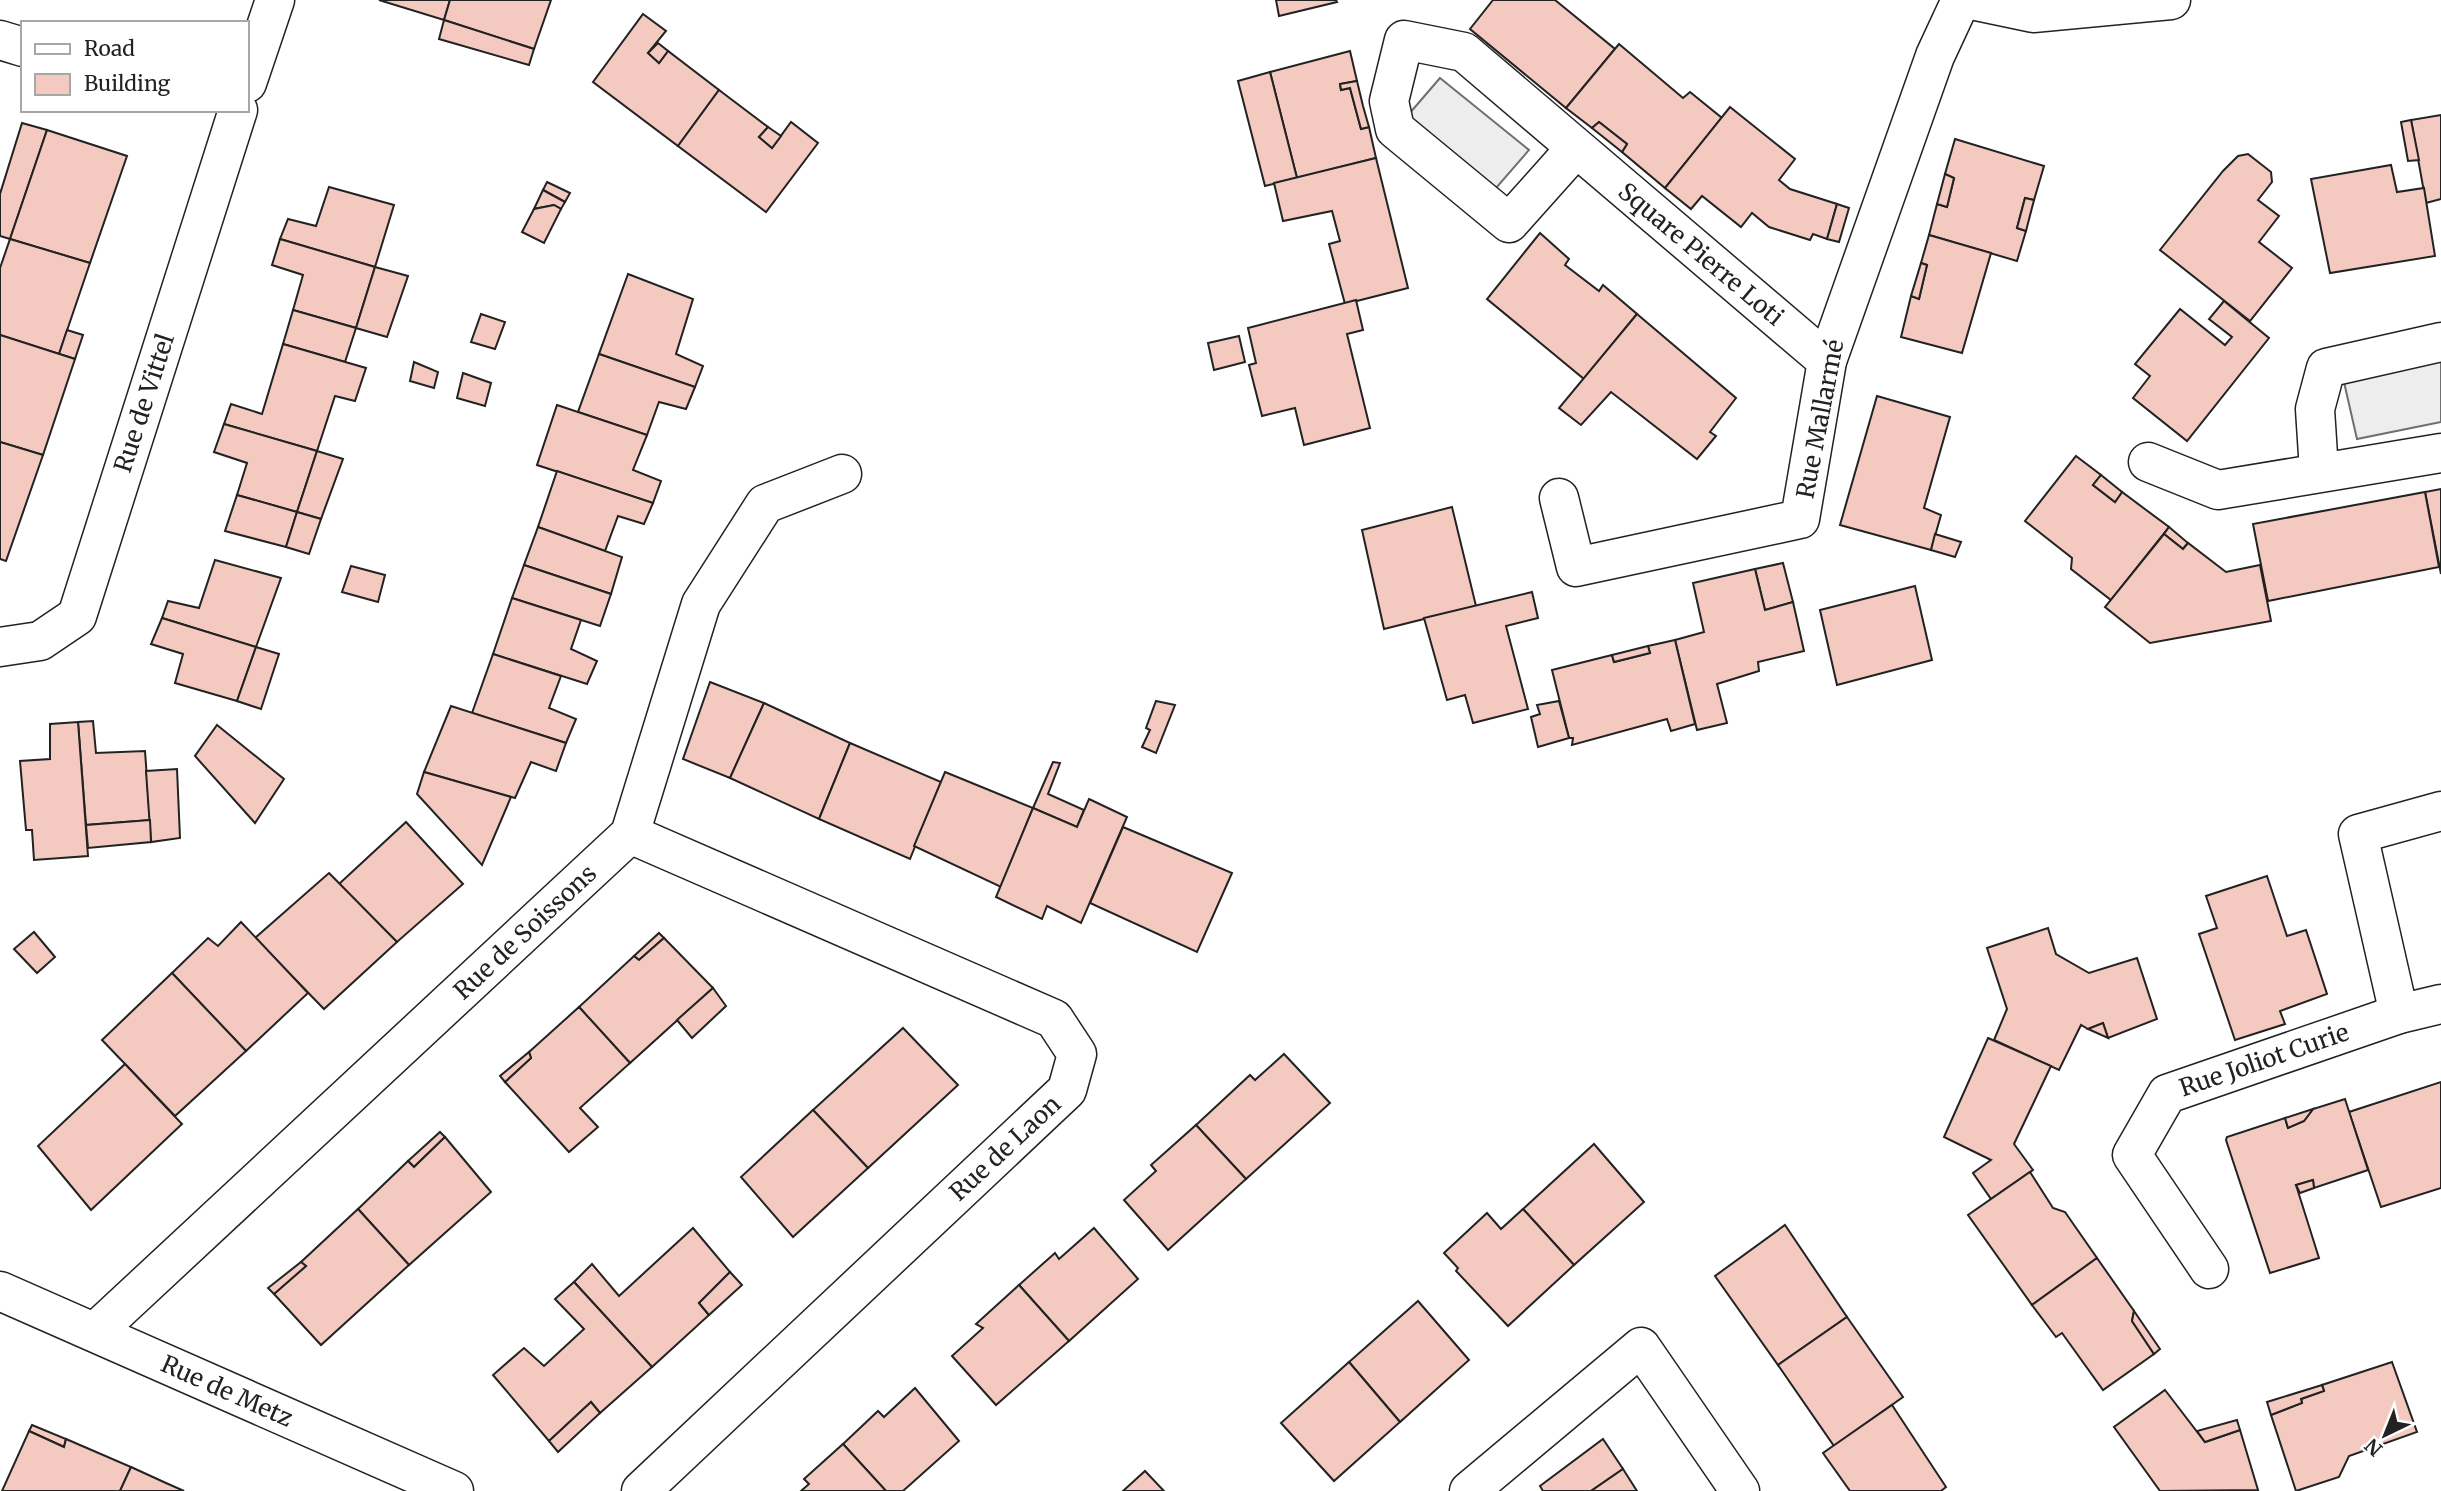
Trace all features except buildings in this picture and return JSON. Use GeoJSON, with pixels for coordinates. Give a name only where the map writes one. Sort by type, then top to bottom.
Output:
{"type":"FeatureCollection","features":[{"type":"Feature","properties":{"kind":"street","name":"Rue de Vittel"},"geometry":{"type":"LineString","coordinates":[[248,74],[275,0]]}},
{"type":"Feature","properties":{"kind":"street","name":"Rue Mallarmé"},"geometry":{"type":"LineString","coordinates":[[1559,498],[1576,567],[1800,519],[1827,361],[1935,56],[1961,0]]}},
{"type":"Feature","properties":{"kind":"street"},"geometry":{"type":"LineString","coordinates":[[1971,0],[2033,13],[2171,0]]}},
{"type":"Feature","properties":{"kind":"street"},"geometry":{"type":"LineString","coordinates":[[0,40],[21,46]]}},
{"type":"Feature","properties":{"kind":"street","name":"Square Pierre Loti"},"geometry":{"type":"LineString","coordinates":[[1576,148],[1510,223],[1395,129],[1389,102],[1404,40],[1464,52],[1827,361]]}},
{"type":"Feature","properties":{"kind":"street","name":"Rue de Vittel"},"geometry":{"type":"LineString","coordinates":[[0,647],[40,641],[77,616],[234,112]]}},
{"type":"Feature","properties":{"kind":"street"},"geometry":{"type":"LineString","coordinates":[[2319,471],[2315,409],[2326,368],[2441,342]]}},
{"type":"Feature","properties":{"kind":"street"},"geometry":{"type":"LineString","coordinates":[[2148,462],[2218,490],[2319,471],[2441,453]]}},
{"type":"Feature","properties":{"kind":"street","name":"Rue de Soissons"},"geometry":{"type":"LineString","coordinates":[[96,1332],[630,834],[701,604],[765,504],[842,474]]}},
{"type":"Feature","properties":{"kind":"street"},"geometry":{"type":"LineString","coordinates":[[2399,1014],[2358,834],[2441,811]]}},
{"type":"Feature","properties":{"kind":"street","name":"Rue de Laon"},"geometry":{"type":"LineString","coordinates":[[630,834],[1054,1019],[1077,1054],[1066,1090],[641,1491]]}},
{"type":"Feature","properties":{"kind":"street","name":"Rue Joliot Curie"},"geometry":{"type":"LineString","coordinates":[[2209,1269],[2132,1155],[2167,1094],[2399,1014],[2441,1004]]}},
{"type":"Feature","properties":{"kind":"street","name":"Rue de Metz"},"geometry":{"type":"LineString","coordinates":[[0,1291],[454,1491]]}},
{"type":"Feature","properties":{"kind":"street"},"geometry":{"type":"LineString","coordinates":[[1469,1491],[1642,1347],[1740,1491]]}},
{"type":"Feature","properties":{"kind":"shaded area"},"geometry":{"type":"Polygon","coordinates":[[[1440,78],[1529,150],[1476,211],[1390,136],[1440,78]]]}},
{"type":"Feature","properties":{"kind":"shaded area"},"geometry":{"type":"Polygon","coordinates":[[[2441,335],[2441,422],[2357,439],[2338,356],[2441,335]]]}}]}
